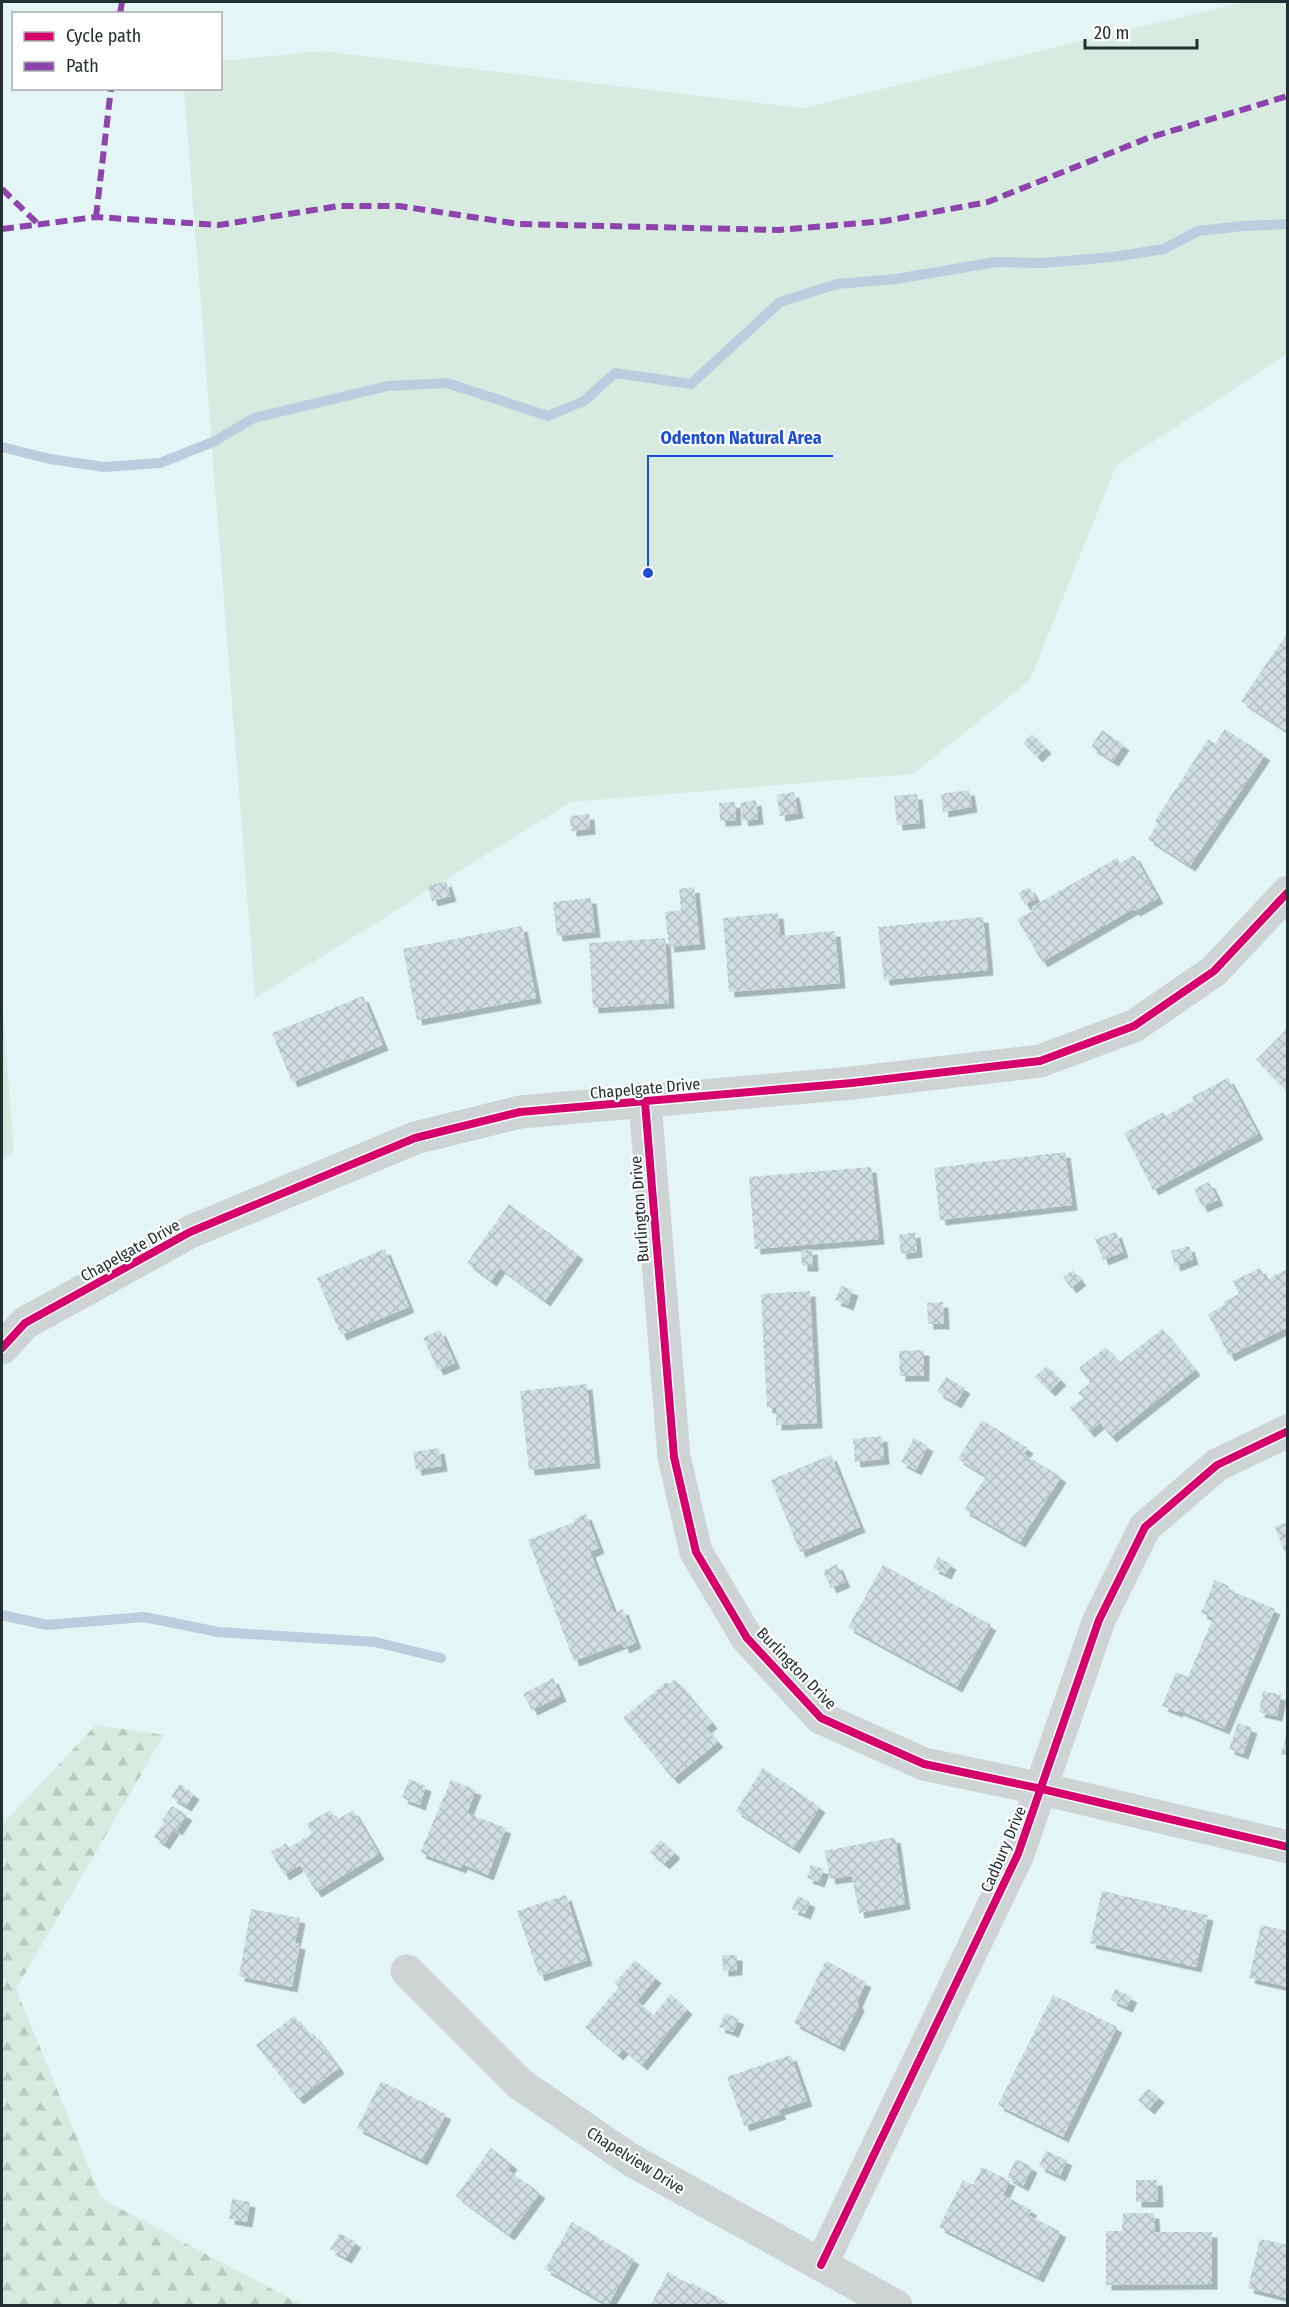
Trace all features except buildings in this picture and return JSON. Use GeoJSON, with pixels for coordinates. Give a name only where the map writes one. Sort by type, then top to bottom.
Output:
{"type":"FeatureCollection","features":[{"type":"Feature","properties":{"kind":"street","name":"Chapelgate Drive"},"geometry":{"type":"LineString","coordinates":[[2,1348],[25,1323],[190,1232],[414,1138],[520,1112],[852,1083],[1040,1061],[1134,1026],[1214,971],[1287,892]]}},
{"type":"Feature","properties":{"kind":"street","name":"Burlington Drive"},"geometry":{"type":"LineString","coordinates":[[645,1102],[674,1456],[696,1552],[747,1638],[821,1718],[924,1764],[1042,1789],[1287,1847]]}},
{"type":"Feature","properties":{"kind":"street","name":"Cadbury Drive"},"geometry":{"type":"LineString","coordinates":[[821,2265],[1018,1854],[1099,1620],[1144,1527],[1217,1465],[1287,1431]]}},
{"type":"Feature","properties":{"kind":"street","name":"Chapelview Drive"},"geometry":{"type":"LineString","coordinates":[[407,1971],[520,2084],[631,2160],[896,2306]]}},
{"type":"Feature","properties":{"kind":"green space"},"geometry":{"type":"Polygon","coordinates":[[[1244,2],[1287,2],[1287,354],[1116,466],[1030,680],[913,774],[571,802],[255,998],[184,90],[222,90],[222,61],[321,51],[803,108],[1244,2]]]}},
{"type":"Feature","properties":{"kind":"green space"},"geometry":{"type":"Polygon","coordinates":[[[2,999],[14,1152],[2,1160],[2,999]]]}},
{"type":"Feature","properties":{"kind":"green space"},"geometry":{"type":"Polygon","coordinates":[[[96,1725],[164,1735],[16,1989],[102,2199],[302,2305],[2,2305],[2,1825],[96,1725]]]}},
{"type":"Feature","properties":{"kind":"waterway"},"geometry":{"type":"LineString","coordinates":[[2,447],[50,459],[104,467],[160,463],[213,442],[254,418],[388,386],[447,383],[548,416],[584,401],[615,373],[691,384],[780,302],[837,284],[896,279],[996,262],[1043,263],[1113,257],[1164,249],[1198,231],[1288,224]]}},
{"type":"Feature","properties":{"kind":"waterway"},"geometry":{"type":"LineString","coordinates":[[2,1615],[47,1625],[144,1617],[218,1632],[375,1642],[441,1658]]}},
{"type":"Feature","properties":{"kind":"marked path"},"geometry":{"type":"LineString","coordinates":[[120,12],[122,2]]}},
{"type":"Feature","properties":{"kind":"marked path"},"geometry":{"type":"LineString","coordinates":[[96,217],[111,90]]}},
{"type":"Feature","properties":{"kind":"marked path"},"geometry":{"type":"LineString","coordinates":[[2,229],[96,217],[219,225],[339,206],[399,206],[519,224],[779,230],[885,221],[988,202],[1148,138],[1288,96]]}},
{"type":"Feature","properties":{"kind":"marked path"},"geometry":{"type":"LineString","coordinates":[[2,189],[38,224]]}},
{"type":"Feature","properties":{"kind":"cycle path"},"geometry":{"type":"LineString","coordinates":[[2,1348],[25,1323],[190,1232],[415,1138],[520,1112],[852,1083],[1040,1061],[1134,1026],[1214,971],[1288,892]]}},
{"type":"Feature","properties":{"kind":"cycle path"},"geometry":{"type":"LineString","coordinates":[[645,1102],[674,1457],[696,1552],[747,1638],[821,1718],[924,1764],[1042,1789],[1288,1847]]}},
{"type":"Feature","properties":{"kind":"cycle path"},"geometry":{"type":"LineString","coordinates":[[821,2265],[1018,1854],[1099,1620],[1145,1527],[1217,1465],[1288,1431]]}},
{"type":"Feature","properties":{"kind":"place","name":"Odenton Natural Area"},"geometry":{"type":"Point","coordinates":[648,573]}}]}
